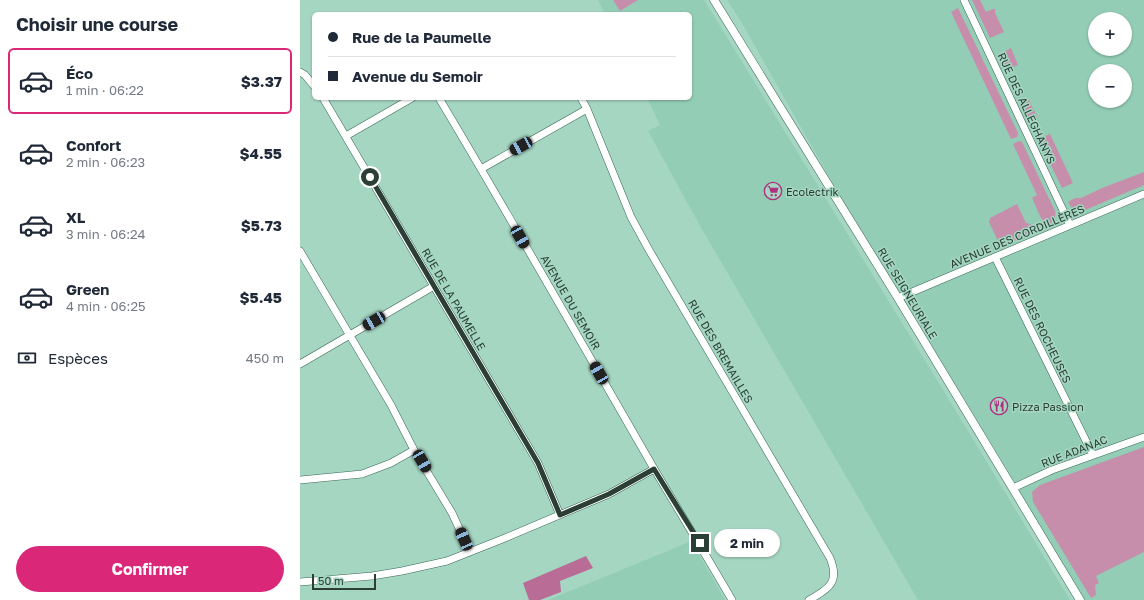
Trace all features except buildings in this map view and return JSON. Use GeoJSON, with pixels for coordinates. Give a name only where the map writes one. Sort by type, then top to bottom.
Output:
{"type":"FeatureCollection","features":[{"type":"Feature","properties":{"kind":"street","name":"RUE SEIGNEURIALE"},"geometry":{"type":"LineString","coordinates":[[714,0],[898,298],[1080,600]]}},
{"type":"Feature","properties":{"kind":"street","name":"RUE DES ALLEGHANYS"},"geometry":{"type":"LineString","coordinates":[[964,0],[1070,225]]}},
{"type":"Feature","properties":{"kind":"street"},"geometry":{"type":"LineString","coordinates":[[300,72],[305,75],[312,84]]}},
{"type":"Feature","properties":{"kind":"street","name":"RUE DE LA PAUMELLE"},"geometry":{"type":"LineString","coordinates":[[324,100],[538,463],[560,515]]}},
{"type":"Feature","properties":{"kind":"street"},"geometry":{"type":"LineString","coordinates":[[346,136],[409,100]]}},
{"type":"Feature","properties":{"kind":"street","name":"AVENUE DU SEMOIR"},"geometry":{"type":"LineString","coordinates":[[439,100],[732,600]]}},
{"type":"Feature","properties":{"kind":"street","name":"RUE DES BREMAILLES"},"geometry":{"type":"LineString","coordinates":[[582,100],[631,217],[830,558],[834,569],[834,577],[829,588],[809,600]]}},
{"type":"Feature","properties":{"kind":"street"},"geometry":{"type":"LineString","coordinates":[[481,169],[587,109]]}},
{"type":"Feature","properties":{"kind":"street","name":"AVENUE DES CORDILLÈRES"},"geometry":{"type":"LineString","coordinates":[[898,298],[1144,194]]}},
{"type":"Feature","properties":{"kind":"street"},"geometry":{"type":"LineString","coordinates":[[300,251],[391,405],[414,450],[452,513],[470,552]]}},
{"type":"Feature","properties":{"kind":"street","name":"RUE DES ROCHEUSES"},"geometry":{"type":"LineString","coordinates":[[995,257],[1093,454]]}},
{"type":"Feature","properties":{"kind":"street"},"geometry":{"type":"LineString","coordinates":[[300,364],[434,286]]}},
{"type":"Feature","properties":{"kind":"street","name":"RUE ADANAC"},"geometry":{"type":"LineString","coordinates":[[1013,488],[1052,470],[1093,454],[1144,438]]}},
{"type":"Feature","properties":{"kind":"street"},"geometry":{"type":"LineString","coordinates":[[300,480],[362,474],[391,463],[414,450]]}},
{"type":"Feature","properties":{"kind":"street"},"geometry":{"type":"LineString","coordinates":[[300,582],[372,576],[447,561],[609,494],[654,469]]}},
{"type":"Feature","properties":{"kind":"shaded area"},"geometry":{"type":"Polygon","coordinates":[[[598,0],[704,0],[1070,600],[918,600],[699,224],[648,131],[660,125],[648,100],[692,100],[692,12],[604,12],[598,0]]]}},
{"type":"Feature","properties":{"kind":"shaded area"},"geometry":{"type":"Polygon","coordinates":[[[613,0],[638,0],[620,11],[613,0]]]}},
{"type":"Feature","properties":{"kind":"shaded area"},"geometry":{"type":"Polygon","coordinates":[[[727,0],[1144,0],[1144,600],[1080,600],[898,298],[739,18],[727,0]]]}},
{"type":"Feature","properties":{"kind":"shaded area"},"geometry":{"type":"Polygon","coordinates":[[[972,0],[980,0],[986,12],[995,9],[995,13],[1004,32],[990,38],[972,0]]]}},
{"type":"Feature","properties":{"kind":"shaded area"},"geometry":{"type":"Polygon","coordinates":[[[958,8],[1018,133],[1017,137],[1011,139],[951,12],[958,8]]]}},
{"type":"Feature","properties":{"kind":"shaded area"},"geometry":{"type":"Polygon","coordinates":[[[1011,48],[1018,65],[1005,70],[999,55],[1011,48]]]}},
{"type":"Feature","properties":{"kind":"shaded area"},"geometry":{"type":"Polygon","coordinates":[[[1029,100],[1038,119],[1031,124],[1022,104],[1029,100]]]}},
{"type":"Feature","properties":{"kind":"shaded area"},"geometry":{"type":"Polygon","coordinates":[[[1050,134],[1073,183],[1062,188],[1038,139],[1050,134]]]}},
{"type":"Feature","properties":{"kind":"shaded area"},"geometry":{"type":"Polygon","coordinates":[[[1019,141],[1022,142],[1055,211],[1053,221],[1045,227],[1032,198],[1037,195],[1013,144],[1019,141]]]}},
{"type":"Feature","properties":{"kind":"shaded area"},"geometry":{"type":"Polygon","coordinates":[[[1144,172],[1144,185],[1083,211],[1080,212],[1073,210],[1068,202],[1075,198],[1081,198],[1102,188],[1144,172]]]}},
{"type":"Feature","properties":{"kind":"shaded area"},"geometry":{"type":"Polygon","coordinates":[[[1017,204],[1026,223],[1031,224],[1035,232],[1003,245],[998,241],[989,222],[990,218],[1017,204]]]}},
{"type":"Feature","properties":{"kind":"shaded area"},"geometry":{"type":"Polygon","coordinates":[[[1144,447],[1144,552],[1096,576],[1099,583],[1095,585],[1096,595],[1091,598],[1033,502],[1032,492],[1040,485],[1144,447]]]}},
{"type":"Feature","properties":{"kind":"shaded area"},"geometry":{"type":"Polygon","coordinates":[[[691,541],[725,600],[548,600],[670,550],[691,541]]]}},
{"type":"Feature","properties":{"kind":"shaded area"},"geometry":{"type":"Polygon","coordinates":[[[586,556],[593,568],[560,581],[561,592],[540,600],[529,600],[523,583],[586,556]]]}},
{"type":"Feature","properties":{"kind":"place","name":"Ecolectrik"},"geometry":{"type":"Point","coordinates":[773,191]}},
{"type":"Feature","properties":{"kind":"place","name":"Pizza Passion"},"geometry":{"type":"Point","coordinates":[999,406]}},
{"type":"Feature","properties":{"kind":"route"},"geometry":{"type":"LineString","coordinates":[[370,177],[538,463],[560,515],[609,494],[654,469],[700,543]]}}]}
